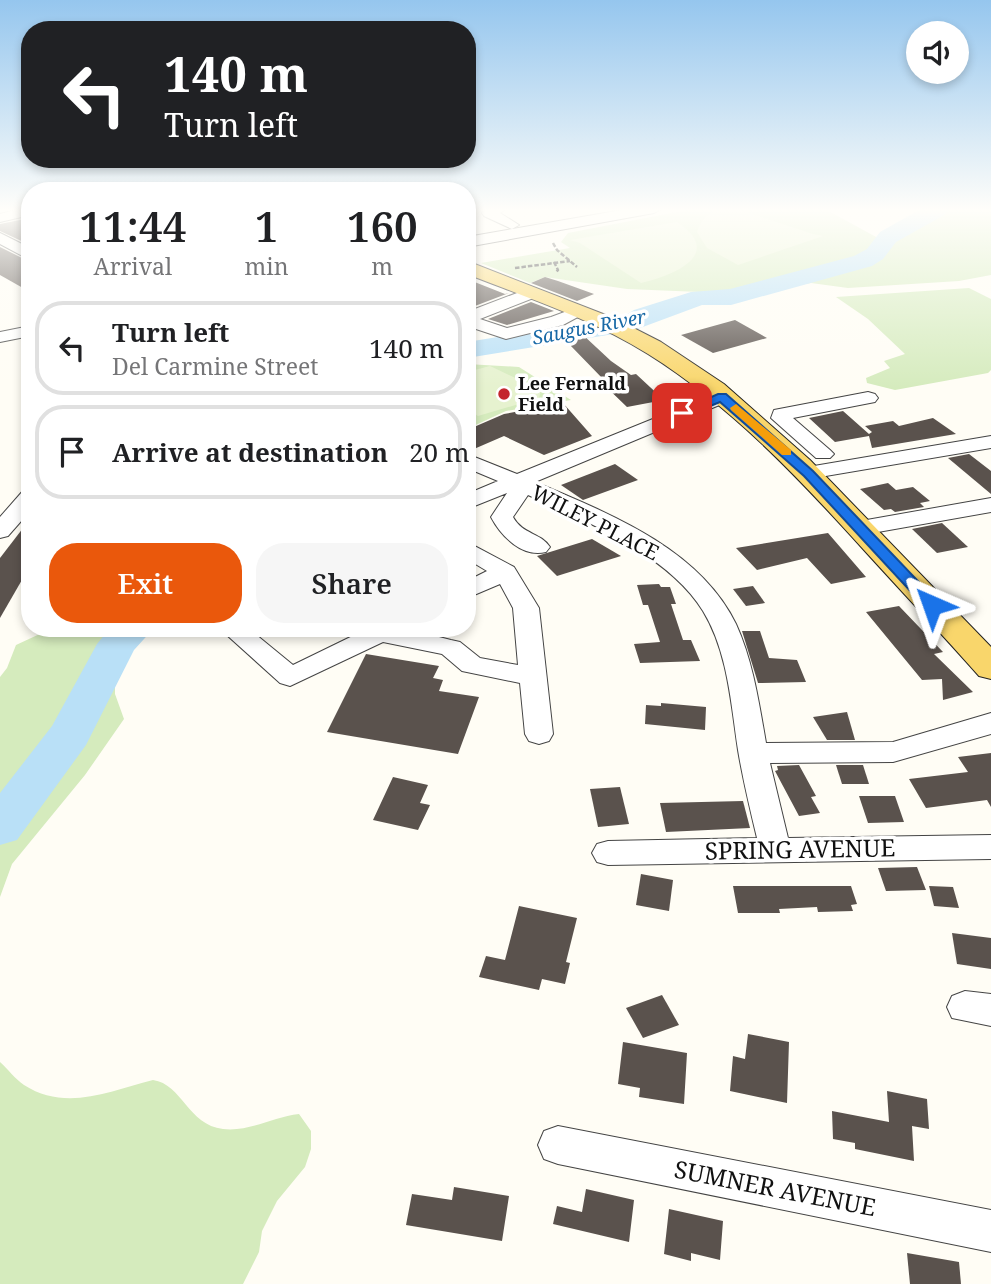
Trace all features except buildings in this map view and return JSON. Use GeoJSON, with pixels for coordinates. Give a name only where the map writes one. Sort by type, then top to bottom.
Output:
{"type":"FeatureCollection","features":[{"type":"Feature","properties":{"kind":"main road"},"geometry":{"type":"LineString","coordinates":[[476,271],[611,326],[665,355],[775,432],[816,464],[861,528],[991,668]]}},
{"type":"Feature","properties":{"kind":"street"},"geometry":{"type":"LineString","coordinates":[[476,315],[530,293]]}},
{"type":"Feature","properties":{"kind":"street"},"geometry":{"type":"LineString","coordinates":[[476,322],[506,334],[555,322],[578,312]]}},
{"type":"Feature","properties":{"kind":"street"},"geometry":{"type":"LineString","coordinates":[[0,337],[21,333]]}},
{"type":"Feature","properties":{"kind":"street"},"geometry":{"type":"LineString","coordinates":[[476,499],[519,484],[722,397]]}},
{"type":"Feature","properties":{"kind":"street"},"geometry":{"type":"LineString","coordinates":[[868,398],[781,414],[775,432],[806,440],[816,464],[991,442]]}},
{"type":"Feature","properties":{"kind":"street","name":"WILEY PLACE"},"geometry":{"type":"LineString","coordinates":[[476,464],[651,550],[681,571],[706,595],[722,622],[734,657],[775,849]]}},
{"type":"Feature","properties":{"kind":"street"},"geometry":{"type":"LineString","coordinates":[[519,484],[502,517],[510,532],[538,547]]}},
{"type":"Feature","properties":{"kind":"street"},"geometry":{"type":"LineString","coordinates":[[861,528],[991,505]]}},
{"type":"Feature","properties":{"kind":"street"},"geometry":{"type":"LineString","coordinates":[[0,531],[21,507]]}},
{"type":"Feature","properties":{"kind":"street"},"geometry":{"type":"LineString","coordinates":[[476,554],[505,572],[526,608],[539,734]]}},
{"type":"Feature","properties":{"kind":"street"},"geometry":{"type":"LineString","coordinates":[[476,586],[505,572]]}},
{"type":"Feature","properties":{"kind":"street"},"geometry":{"type":"LineString","coordinates":[[243,637],[290,677],[373,637]]}},
{"type":"Feature","properties":{"kind":"street"},"geometry":{"type":"LineString","coordinates":[[408,637],[451,648],[472,665],[532,676]]}},
{"type":"Feature","properties":{"kind":"street"},"geometry":{"type":"LineString","coordinates":[[753,753],[893,752],[952,737],[991,723]]}},
{"type":"Feature","properties":{"kind":"street","name":"SPRING AVENUE"},"geometry":{"type":"LineString","coordinates":[[608,853],[991,847]]}},
{"type":"Feature","properties":{"kind":"street","name":"SUMNER AVENUE"},"geometry":{"type":"LineString","coordinates":[[558,1146],[991,1231]]}},
{"type":"Feature","properties":{"kind":"path"},"geometry":{"type":"LineString","coordinates":[[556,272],[557,269]]}},
{"type":"Feature","properties":{"kind":"green space"},"geometry":{"type":"Polygon","coordinates":[[[496,269],[991,269],[991,275],[959,281],[848,288],[811,283],[749,294],[627,289],[545,277],[530,283],[496,269]]]}},
{"type":"Feature","properties":{"kind":"green space"},"geometry":{"type":"Polygon","coordinates":[[[620,269],[680,269],[668,275],[641,283],[620,269]]]}},
{"type":"Feature","properties":{"kind":"green space"},"geometry":{"type":"Polygon","coordinates":[[[969,288],[991,299],[991,370],[988,373],[895,390],[867,383],[866,378],[890,368],[884,361],[905,354],[868,319],[836,297],[969,288]]]}},
{"type":"Feature","properties":{"kind":"green space","name":"Lee Fernald Field"},"geometry":{"type":"Polygon","coordinates":[[[476,365],[519,367],[571,400],[506,411],[476,425],[476,365]]]}},
{"type":"Feature","properties":{"kind":"green space","name":"Lee Fernald Field"},"geometry":{"type":"Polygon","coordinates":[[[490,366],[541,390],[539,398],[478,416],[476,370],[490,366]]]}},
{"type":"Feature","properties":{"kind":"green space"},"geometry":{"type":"Polygon","coordinates":[[[33,637],[138,637],[115,683],[115,694],[124,719],[85,775],[12,864],[0,897],[0,677],[7,668],[16,645],[33,637]]]}},
{"type":"Feature","properties":{"kind":"green space"},"geometry":{"type":"Polygon","coordinates":[[[0,1062],[24,1085],[56,1097],[88,1097],[153,1080],[163,1083],[201,1120],[223,1129],[243,1128],[299,1114],[311,1131],[311,1149],[305,1167],[277,1201],[262,1231],[259,1252],[243,1284],[0,1284],[0,1062]]]}},
{"type":"Feature","properties":{"kind":"waterway","name":"Saugus River"},"geometry":{"type":"LineString","coordinates":[[476,349],[632,323],[643,316],[700,297],[731,297],[834,269]]}},
{"type":"Feature","properties":{"kind":"waterway","name":"Saugus River"},"geometry":{"type":"LineString","coordinates":[[0,827],[70,734],[117,644],[124,637]]}},
{"type":"Feature","properties":{"kind":"slow traffic"},"geometry":{"type":"LineString","coordinates":[[736,408],[787,453]]}},
{"type":"Feature","properties":{"kind":"place","name":"Lee Fernald Field"},"geometry":{"type":"Point","coordinates":[504,394]}},
{"type":"Feature","properties":{"kind":"route"},"geometry":{"type":"LineString","coordinates":[[682,413],[722,397],[760,428],[808,474],[932,605]]}}]}
